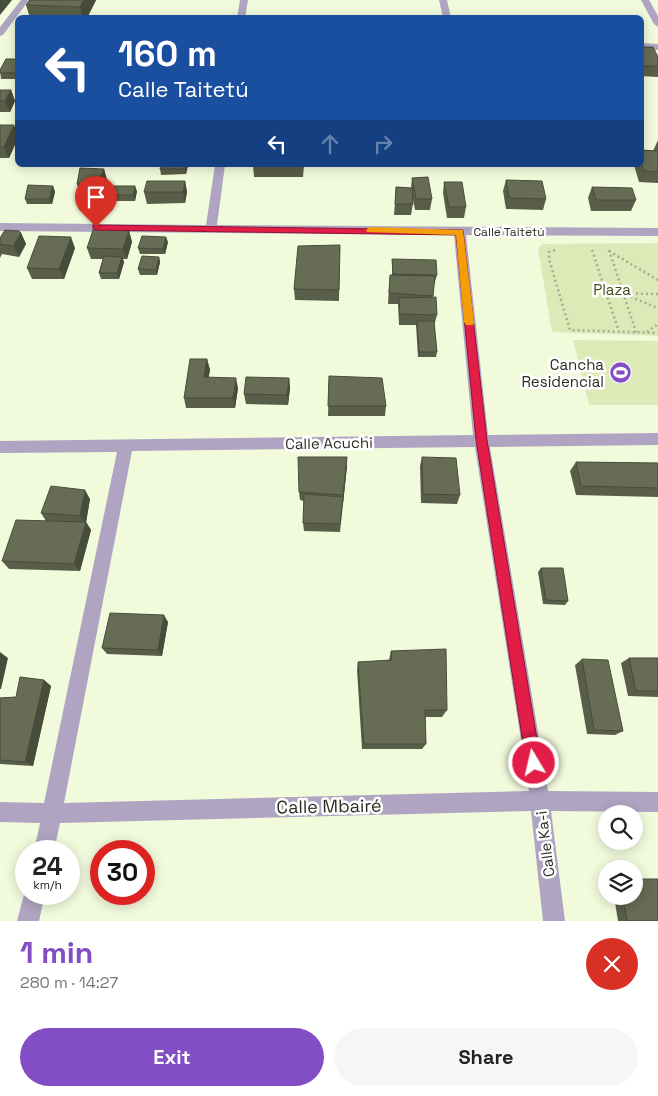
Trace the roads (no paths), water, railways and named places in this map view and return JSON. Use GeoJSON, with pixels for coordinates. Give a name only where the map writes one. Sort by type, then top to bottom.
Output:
{"type":"FeatureCollection","features":[{"type":"Feature","properties":{"kind":"street"},"geometry":{"type":"LineString","coordinates":[[1,30],[24,0]]}},
{"type":"Feature","properties":{"kind":"street"},"geometry":{"type":"LineString","coordinates":[[242,15],[244,0]]}},
{"type":"Feature","properties":{"kind":"street"},"geometry":{"type":"LineString","coordinates":[[443,0],[446,15]]}},
{"type":"Feature","properties":{"kind":"street"},"geometry":{"type":"LineString","coordinates":[[645,0],[658,24]]}},
{"type":"Feature","properties":{"kind":"street"},"geometry":{"type":"LineString","coordinates":[[1,30],[15,29]]}},
{"type":"Feature","properties":{"kind":"street"},"geometry":{"type":"LineString","coordinates":[[644,46],[658,46]]}},
{"type":"Feature","properties":{"kind":"street"},"geometry":{"type":"LineString","coordinates":[[211,228],[220,167]]}},
{"type":"Feature","properties":{"kind":"street","name":"Calle Taitetú"},"geometry":{"type":"LineString","coordinates":[[0,227],[460,232],[658,232]]}},
{"type":"Feature","properties":{"kind":"street","name":"Calle Ka-i"},"geometry":{"type":"LineString","coordinates":[[460,232],[482,440],[540,801],[554,921]]}},
{"type":"Feature","properties":{"kind":"street","name":"Calle Acuchi"},"geometry":{"type":"LineString","coordinates":[[0,447],[658,439]]}},
{"type":"Feature","properties":{"kind":"street"},"geometry":{"type":"LineString","coordinates":[[46,840],[126,446]]}},
{"type":"Feature","properties":{"kind":"street","name":"Calle Mbairé"},"geometry":{"type":"LineString","coordinates":[[0,812],[52,813],[540,801],[658,802]]}},
{"type":"Feature","properties":{"kind":"street"},"geometry":{"type":"LineString","coordinates":[[28,921],[32,905]]}},
{"type":"Feature","properties":{"kind":"place","name":"Cancha Residencial"},"geometry":{"type":"Point","coordinates":[620,373]}},
{"type":"Feature","properties":{"kind":"park label","name":"Plaza"},"geometry":{"type":"Point","coordinates":[612,289]}}]}
